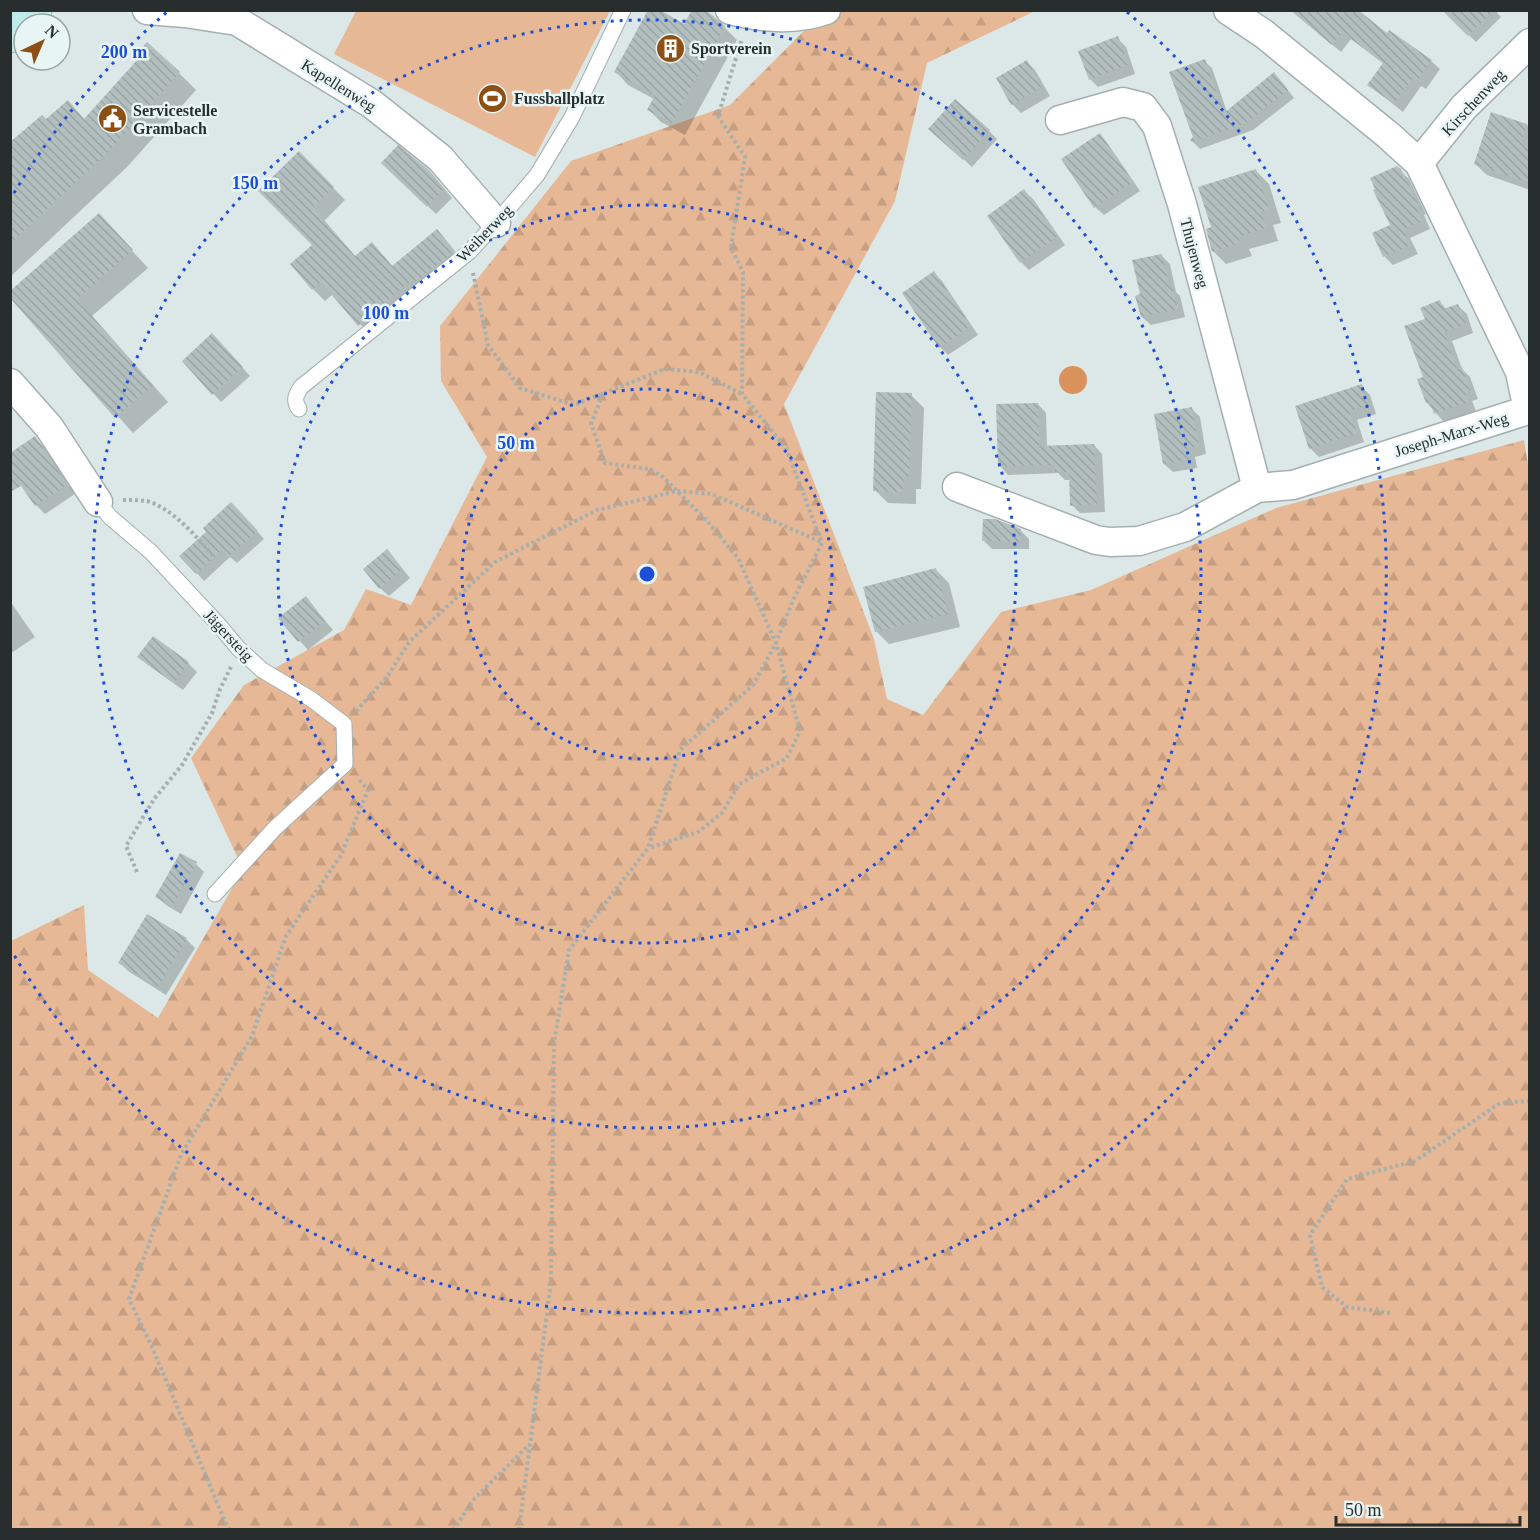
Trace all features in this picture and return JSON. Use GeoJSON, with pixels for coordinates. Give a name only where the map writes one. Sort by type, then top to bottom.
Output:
{"type":"FeatureCollection","features":[{"type":"Feature","properties":{"kind":"main road"},"geometry":{"type":"LineString","coordinates":[[10,36],[35,10]]}},
{"type":"Feature","properties":{"kind":"street","name":"Kapellenweg"},"geometry":{"type":"LineString","coordinates":[[147,10],[237,21],[372,104],[445,163],[496,223]]}},
{"type":"Feature","properties":{"kind":"street"},"geometry":{"type":"LineString","coordinates":[[740,13],[776,18],[812,15],[826,10]]}},
{"type":"Feature","properties":{"kind":"street","name":"Joseph-Marx-Weg"},"geometry":{"type":"LineString","coordinates":[[957,487],[1080,535],[1110,542],[1139,541],[1185,527],[1257,488],[1293,485],[1529,412],[1520,372],[1419,163],[1264,34],[1228,10]]}},
{"type":"Feature","properties":{"kind":"street","name":"Kirschenweg"},"geometry":{"type":"LineString","coordinates":[[1419,163],[1464,107],[1530,43]]}},
{"type":"Feature","properties":{"kind":"street","name":"Thujenweg"},"geometry":{"type":"LineString","coordinates":[[1060,120],[1123,102],[1143,107],[1157,126],[1185,216],[1257,488]]}},
{"type":"Feature","properties":{"kind":"street","name":"Jägersteig"},"geometry":{"type":"LineString","coordinates":[[10,383],[49,427],[98,502]]}},
{"type":"Feature","properties":{"kind":"lane","name":"Weiherweg"},"geometry":{"type":"LineString","coordinates":[[299,409],[295,396],[301,387],[469,252],[537,175],[566,127],[623,10]]}},
{"type":"Feature","properties":{"kind":"lane","name":"Jägersteig"},"geometry":{"type":"LineString","coordinates":[[98,502],[110,517],[151,552],[238,648],[262,670],[311,699],[344,724]]}},
{"type":"Feature","properties":{"kind":"lane"},"geometry":{"type":"LineString","coordinates":[[215,894],[275,828],[345,764],[344,724]]}},
{"type":"Feature","properties":{"kind":"path"},"geometry":{"type":"LineString","coordinates":[[740,13],[718,116],[745,157],[731,248],[743,272],[742,394]]}},
{"type":"Feature","properties":{"kind":"path"},"geometry":{"type":"LineString","coordinates":[[469,252],[488,345],[520,388],[574,405],[665,369],[699,372],[742,394],[786,448],[822,543],[793,600],[776,643],[753,685],[680,750],[648,848],[569,950],[554,1044],[551,1281],[519,1530]]}},
{"type":"Feature","properties":{"kind":"path"},"geometry":{"type":"LineString","coordinates":[[603,394],[591,424],[604,463],[649,469],[663,477],[709,523],[738,558],[776,643],[800,731],[787,758],[739,784],[722,813],[698,832],[648,848]]}},
{"type":"Feature","properties":{"kind":"path"},"geometry":{"type":"LineString","coordinates":[[344,724],[387,677],[409,642],[495,562],[597,510],[677,491],[712,494],[822,543]]}},
{"type":"Feature","properties":{"kind":"path"},"geometry":{"type":"LineString","coordinates":[[98,502],[145,501],[158,505],[192,531],[213,556]]}},
{"type":"Feature","properties":{"kind":"path"},"geometry":{"type":"LineString","coordinates":[[137,872],[126,846],[154,799],[182,765],[212,713],[219,689],[231,668],[238,648]]}},
{"type":"Feature","properties":{"kind":"path"},"geometry":{"type":"LineString","coordinates":[[230,1530],[153,1349],[129,1299],[181,1155],[252,1036],[286,936],[341,855],[368,790],[345,764]]}},
{"type":"Feature","properties":{"kind":"path"},"geometry":{"type":"LineString","coordinates":[[1390,1313],[1347,1307],[1322,1287],[1310,1235],[1347,1179],[1415,1161],[1500,1103],[1530,1101]]}},
{"type":"Feature","properties":{"kind":"path"},"geometry":{"type":"LineString","coordinates":[[453,1530],[475,1498],[530,1443]]}},
{"type":"Feature","properties":{"kind":"green space","name":"Fussballplatz"},"geometry":{"type":"Polygon","coordinates":[[[356,10],[610,11],[535,157],[334,54],[356,10]]]}},
{"type":"Feature","properties":{"kind":"green space"},"geometry":{"type":"Polygon","coordinates":[[[824,11],[1035,11],[927,63],[895,201],[784,404],[874,639],[887,699],[923,715],[1001,612],[1091,590],[1276,508],[1524,440],[1530,477],[1529,1529],[11,1530],[11,941],[84,905],[88,970],[158,1018],[243,869],[191,758],[244,685],[344,630],[366,589],[411,605],[487,457],[441,381],[440,326],[571,161],[730,105],[824,11]]]}},
{"type":"Feature","properties":{"kind":"shaded area"},"geometry":{"type":"Polygon","coordinates":[[[1073,366],[1083,370],[1087,380],[1083,390],[1073,394],[1063,390],[1059,380],[1063,370],[1073,366]]]}},
{"type":"Feature","properties":{"kind":"building","name":"Sportverein"},"geometry":{"type":"Polygon","coordinates":[[[648,10],[660,10],[684,24],[692,10],[706,10],[725,26],[672,123],[647,110],[655,95],[614,72],[648,10]]]}},
{"type":"Feature","properties":{"kind":"building"},"geometry":{"type":"Polygon","coordinates":[[[1290,10],[1358,10],[1387,33],[1389,30],[1432,60],[1417,82],[1412,79],[1394,104],[1367,85],[1383,63],[1342,32],[1332,45],[1290,10]]]}},
{"type":"Feature","properties":{"kind":"building"},"geometry":{"type":"Polygon","coordinates":[[[1442,10],[1494,10],[1468,36],[1442,10]]]}},
{"type":"Feature","properties":{"kind":"building"},"geometry":{"type":"Polygon","coordinates":[[[1118,36],[1128,65],[1089,80],[1078,51],[1118,36]]]}},
{"type":"Feature","properties":{"kind":"building"},"geometry":{"type":"Polygon","coordinates":[[[147,42],[180,72],[110,150],[10,244],[10,142],[42,115],[46,119],[68,100],[84,119],[138,59],[135,56],[147,42]]]}},
{"type":"Feature","properties":{"kind":"building"},"geometry":{"type":"Polygon","coordinates":[[[1205,59],[1224,113],[1274,72],[1288,90],[1246,123],[1192,142],[1190,140],[1193,137],[1169,72],[1205,59]]]}},
{"type":"Feature","properties":{"kind":"building"},"geometry":{"type":"Polygon","coordinates":[[[1027,60],[1042,87],[1011,105],[996,78],[1027,60]]]}},
{"type":"Feature","properties":{"kind":"building"},"geometry":{"type":"Polygon","coordinates":[[[955,99],[990,130],[963,160],[928,129],[955,99]]]}},
{"type":"Feature","properties":{"kind":"building"},"geometry":{"type":"Polygon","coordinates":[[[1491,112],[1527,124],[1521,144],[1530,148],[1530,183],[1474,164],[1491,112]]]}},
{"type":"Feature","properties":{"kind":"building"},"geometry":{"type":"Polygon","coordinates":[[[1100,133],[1133,182],[1094,208],[1061,159],[1100,133]]]}},
{"type":"Feature","properties":{"kind":"building"},"geometry":{"type":"Polygon","coordinates":[[[398,145],[429,170],[444,188],[427,207],[381,163],[398,145]]]}},
{"type":"Feature","properties":{"kind":"building"},"geometry":{"type":"Polygon","coordinates":[[[299,151],[334,187],[313,207],[355,256],[372,242],[392,266],[437,229],[455,251],[414,283],[411,280],[358,326],[321,282],[312,290],[290,264],[312,245],[258,191],[299,151]]]}},
{"type":"Feature","properties":{"kind":"building"},"geometry":{"type":"Polygon","coordinates":[[[1397,166],[1401,169],[1419,206],[1416,207],[1422,221],[1403,229],[1410,245],[1383,257],[1372,233],[1390,225],[1373,190],[1375,189],[1370,178],[1397,166]]]}},
{"type":"Feature","properties":{"kind":"building"},"geometry":{"type":"Polygon","coordinates":[[[1256,169],[1269,210],[1261,212],[1266,228],[1238,237],[1240,243],[1212,252],[1206,229],[1211,227],[1198,187],[1256,169]]]}},
{"type":"Feature","properties":{"kind":"building"},"geometry":{"type":"Polygon","coordinates":[[[1024,189],[1058,236],[1020,263],[987,216],[1024,189]]]}},
{"type":"Feature","properties":{"kind":"building"},"geometry":{"type":"Polygon","coordinates":[[[99,213],[133,250],[77,299],[153,385],[115,418],[10,298],[10,291],[99,213]]]}},
{"type":"Feature","properties":{"kind":"building"},"geometry":{"type":"Polygon","coordinates":[[[1162,254],[1169,287],[1172,286],[1178,309],[1141,317],[1135,296],[1140,294],[1132,260],[1162,254]]]}},
{"type":"Feature","properties":{"kind":"building"},"geometry":{"type":"Polygon","coordinates":[[[934,271],[971,326],[939,348],[902,293],[934,271]]]}},
{"type":"Feature","properties":{"kind":"building"},"geometry":{"type":"Polygon","coordinates":[[[1440,300],[1443,309],[1458,304],[1466,324],[1444,332],[1457,369],[1462,367],[1470,390],[1465,393],[1468,402],[1434,414],[1430,402],[1426,403],[1417,379],[1423,377],[1404,326],[1425,319],[1420,308],[1440,300]]]}},
{"type":"Feature","properties":{"kind":"building"},"geometry":{"type":"Polygon","coordinates":[[[212,333],[243,367],[212,395],[182,361],[212,333]]]}},
{"type":"Feature","properties":{"kind":"building"},"geometry":{"type":"Polygon","coordinates":[[[1362,384],[1368,405],[1349,411],[1357,433],[1309,449],[1295,406],[1362,384]]]}},
{"type":"Feature","properties":{"kind":"building"},"geometry":{"type":"Polygon","coordinates":[[[876,392],[912,393],[909,477],[904,476],[903,492],[873,491],[876,392]]]}},
{"type":"Feature","properties":{"kind":"building"},"geometry":{"type":"Polygon","coordinates":[[[1038,403],[1039,446],[1094,444],[1097,504],[1070,506],[1069,472],[1055,472],[1055,465],[998,467],[996,404],[1038,403]]]}},
{"type":"Feature","properties":{"kind":"building"},"geometry":{"type":"Polygon","coordinates":[[[1192,407],[1199,446],[1187,448],[1189,460],[1163,464],[1154,414],[1192,407]]]}},
{"type":"Feature","properties":{"kind":"building"},"geometry":{"type":"Polygon","coordinates":[[[35,436],[67,485],[35,506],[21,486],[10,492],[10,453],[35,436]]]}},
{"type":"Feature","properties":{"kind":"building"},"geometry":{"type":"Polygon","coordinates":[[[231,502],[258,531],[228,557],[222,550],[196,574],[179,556],[206,532],[203,528],[231,502]]]}},
{"type":"Feature","properties":{"kind":"building"},"geometry":{"type":"Polygon","coordinates":[[[983,519],[995,519],[1021,529],[1021,542],[982,541],[983,519]]]}},
{"type":"Feature","properties":{"kind":"building"},"geometry":{"type":"Polygon","coordinates":[[[387,549],[403,569],[379,589],[363,569],[387,549]]]}},
{"type":"Feature","properties":{"kind":"building"},"geometry":{"type":"Polygon","coordinates":[[[936,568],[948,614],[875,632],[863,587],[936,568]]]}},
{"type":"Feature","properties":{"kind":"building"},"geometry":{"type":"Polygon","coordinates":[[[306,596],[325,621],[298,642],[278,618],[306,596]]]}},
{"type":"Feature","properties":{"kind":"building"},"geometry":{"type":"Polygon","coordinates":[[[153,636],[189,662],[174,683],[137,657],[153,636]]]}},
{"type":"Feature","properties":{"kind":"building"},"geometry":{"type":"Polygon","coordinates":[[[180,853],[197,862],[172,906],[155,897],[180,853]]]}},
{"type":"Feature","properties":{"kind":"building"},"geometry":{"type":"Polygon","coordinates":[[[147,914],[187,938],[158,987],[118,963],[147,914]]]}},
{"type":"Feature","properties":{"kind":"place","name":"Sportverein"},"geometry":{"type":"Point","coordinates":[670,48]}},
{"type":"Feature","properties":{"kind":"place","name":"Fussballplatz"},"geometry":{"type":"Point","coordinates":[493,98]}},
{"type":"Feature","properties":{"kind":"place","name":"Servicestelle Grambach"},"geometry":{"type":"Point","coordinates":[112,119]}}]}
